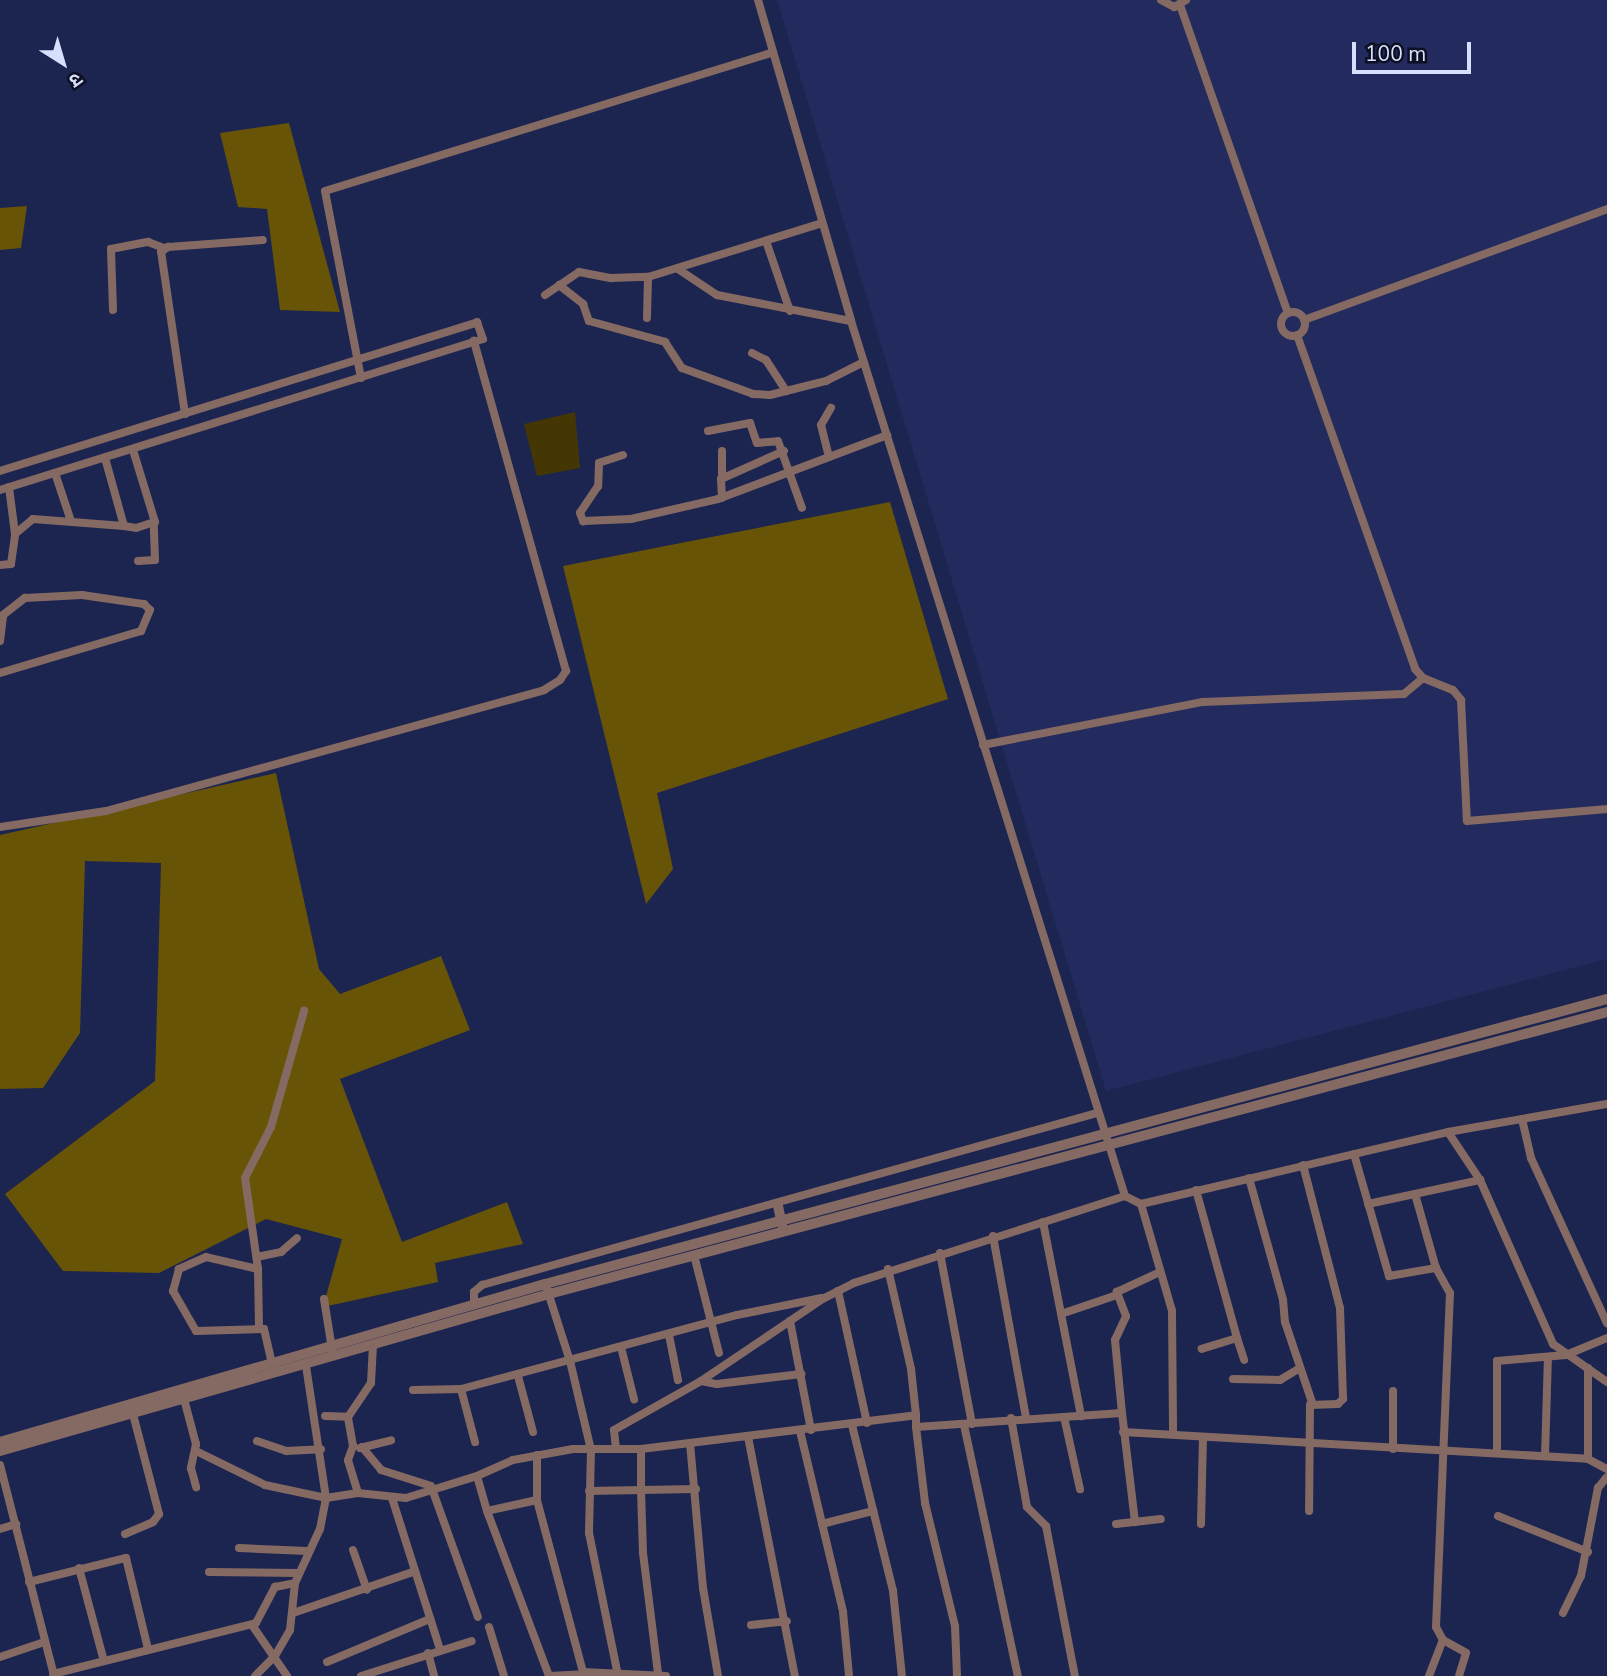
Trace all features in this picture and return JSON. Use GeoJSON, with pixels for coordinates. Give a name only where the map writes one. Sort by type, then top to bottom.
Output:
{"type":"FeatureCollection","features":[{"type":"Feature","properties":{"kind":"street"},"geometry":{"type":"LineString","coordinates":[[758,0],[851,321],[1103,1133],[1125,1196],[1141,1205],[1448,1132],[1607,1104]]}},
{"type":"Feature","properties":{"kind":"street"},"geometry":{"type":"LineString","coordinates":[[1161,0],[1167,6],[1183,3],[1288,313]]}},
{"type":"Feature","properties":{"kind":"street"},"geometry":{"type":"LineString","coordinates":[[362,378],[325,191],[772,52]]}},
{"type":"Feature","properties":{"kind":"street"},"geometry":{"type":"LineString","coordinates":[[1607,209],[1304,320],[1297,335],[1411,660],[1423,678],[1453,690],[1461,700],[1467,821],[1607,809]]}},
{"type":"Feature","properties":{"kind":"street"},"geometry":{"type":"LineString","coordinates":[[545,295],[579,272],[611,278],[648,276],[822,223]]}},
{"type":"Feature","properties":{"kind":"street"},"geometry":{"type":"LineString","coordinates":[[113,310],[111,249],[148,242],[164,248],[263,240]]}},
{"type":"Feature","properties":{"kind":"street"},"geometry":{"type":"LineString","coordinates":[[766,240],[790,311]]}},
{"type":"Feature","properties":{"kind":"street"},"geometry":{"type":"LineString","coordinates":[[164,248],[166,297],[186,414]]}},
{"type":"Feature","properties":{"kind":"street"},"geometry":{"type":"LineString","coordinates":[[678,269],[713,293],[790,311],[851,321]]}},
{"type":"Feature","properties":{"kind":"street"},"geometry":{"type":"LineString","coordinates":[[647,318],[648,276]]}},
{"type":"Feature","properties":{"kind":"street"},"geometry":{"type":"LineString","coordinates":[[559,285],[583,304],[589,321],[665,342],[687,370],[759,395],[826,381],[864,362]]}},
{"type":"Feature","properties":{"kind":"street"},"geometry":{"type":"LineString","coordinates":[[1297,335],[1282,329],[1282,320],[1288,313],[1298,313],[1304,320]]}},
{"type":"Feature","properties":{"kind":"street"},"geometry":{"type":"LineString","coordinates":[[0,471],[477,322],[478,340],[566,671],[560,680],[544,690],[106,811],[0,827]]}},
{"type":"Feature","properties":{"kind":"street"},"geometry":{"type":"LineString","coordinates":[[0,565],[10,564],[15,534],[5,488],[478,340]]}},
{"type":"Feature","properties":{"kind":"street"},"geometry":{"type":"LineString","coordinates":[[752,354],[769,363],[786,391]]}},
{"type":"Feature","properties":{"kind":"street"},"geometry":{"type":"LineString","coordinates":[[829,457],[821,425],[831,408]]}},
{"type":"Feature","properties":{"kind":"street"},"geometry":{"type":"LineString","coordinates":[[708,431],[751,423],[757,443],[775,439],[784,451],[802,508]]}},
{"type":"Feature","properties":{"kind":"street"},"geometry":{"type":"LineString","coordinates":[[623,455],[599,463],[598,486],[580,513],[583,521],[631,519],[722,498],[887,435]]}},
{"type":"Feature","properties":{"kind":"street"},"geometry":{"type":"LineString","coordinates":[[133,450],[155,523],[155,560],[138,561]]}},
{"type":"Feature","properties":{"kind":"street"},"geometry":{"type":"LineString","coordinates":[[722,451],[722,498]]}},
{"type":"Feature","properties":{"kind":"street"},"geometry":{"type":"LineString","coordinates":[[722,478],[784,451]]}},
{"type":"Feature","properties":{"kind":"street"},"geometry":{"type":"LineString","coordinates":[[105,458],[124,526]]}},
{"type":"Feature","properties":{"kind":"street"},"geometry":{"type":"LineString","coordinates":[[55,473],[71,521]]}},
{"type":"Feature","properties":{"kind":"street"},"geometry":{"type":"LineString","coordinates":[[15,534],[37,518],[124,526],[155,523]]}},
{"type":"Feature","properties":{"kind":"street"},"geometry":{"type":"LineString","coordinates":[[0,641],[3,615],[25,597],[82,595],[144,604],[150,610],[141,631],[0,673]]}},
{"type":"Feature","properties":{"kind":"street"},"geometry":{"type":"LineString","coordinates":[[983,745],[1203,702],[1404,694],[1423,678]]}},
{"type":"Feature","properties":{"kind":"street"},"geometry":{"type":"LineString","coordinates":[[584,1279],[694,1255],[780,1217],[1607,999]]}},
{"type":"Feature","properties":{"kind":"street"},"geometry":{"type":"LineString","coordinates":[[274,1370],[267,1335],[259,1327],[257,1257],[245,1178],[271,1127],[304,1011]]}},
{"type":"Feature","properties":{"kind":"street"},"geometry":{"type":"LineString","coordinates":[[474,1297],[482,1285],[1107,1145],[1607,1013]]}},
{"type":"Feature","properties":{"kind":"street"},"geometry":{"type":"LineString","coordinates":[[0,1451],[49,1433],[274,1370],[333,1354],[373,1347],[1097,1113]]}},
{"type":"Feature","properties":{"kind":"street"},"geometry":{"type":"LineString","coordinates":[[1522,1119],[1531,1158],[1607,1324]]}},
{"type":"Feature","properties":{"kind":"street"},"geometry":{"type":"LineString","coordinates":[[1448,1132],[1480,1180],[1553,1343],[1566,1355],[1607,1382]]}},
{"type":"Feature","properties":{"kind":"street"},"geometry":{"type":"LineString","coordinates":[[1354,1154],[1391,1278],[1436,1268]]}},
{"type":"Feature","properties":{"kind":"street"},"geometry":{"type":"LineString","coordinates":[[1303,1165],[1342,1326],[1342,1401],[1312,1402]]}},
{"type":"Feature","properties":{"kind":"street"},"geometry":{"type":"LineString","coordinates":[[1249,1178],[1300,1368],[1307,1377],[1312,1402],[1309,1511]]}},
{"type":"Feature","properties":{"kind":"street"},"geometry":{"type":"LineString","coordinates":[[1368,1204],[1480,1180]]}},
{"type":"Feature","properties":{"kind":"street"},"geometry":{"type":"LineString","coordinates":[[1196,1190],[1244,1360]]}},
{"type":"Feature","properties":{"kind":"street"},"geometry":{"type":"LineString","coordinates":[[1415,1194],[1436,1268],[1450,1298],[1436,1627],[1443,1640],[1466,1653],[1459,1676]]}},
{"type":"Feature","properties":{"kind":"street"},"geometry":{"type":"LineString","coordinates":[[616,1449],[614,1430],[701,1381],[838,1291],[888,1269],[1125,1196]]}},
{"type":"Feature","properties":{"kind":"street"},"geometry":{"type":"LineString","coordinates":[[1141,1205],[1171,1311],[1173,1434]]}},
{"type":"Feature","properties":{"kind":"street"},"geometry":{"type":"LineString","coordinates":[[1043,1222],[1081,1416]]}},
{"type":"Feature","properties":{"kind":"street"},"geometry":{"type":"LineString","coordinates":[[993,1236],[1026,1418]]}},
{"type":"Feature","properties":{"kind":"street"},"geometry":{"type":"LineString","coordinates":[[257,1257],[285,1250],[297,1238]]}},
{"type":"Feature","properties":{"kind":"street"},"geometry":{"type":"LineString","coordinates":[[940,1253],[968,1424],[1018,1676]]}},
{"type":"Feature","properties":{"kind":"street"},"geometry":{"type":"LineString","coordinates":[[694,1255],[719,1353]]}},
{"type":"Feature","properties":{"kind":"street"},"geometry":{"type":"LineString","coordinates":[[258,1269],[206,1257],[179,1269],[173,1291],[196,1331],[259,1327]]}},
{"type":"Feature","properties":{"kind":"street"},"geometry":{"type":"LineString","coordinates":[[888,1269],[911,1369],[925,1503],[955,1626],[957,1676]]}},
{"type":"Feature","properties":{"kind":"street"},"geometry":{"type":"LineString","coordinates":[[1061,1314],[1117,1295],[1126,1285],[1160,1272]]}},
{"type":"Feature","properties":{"kind":"street"},"geometry":{"type":"LineString","coordinates":[[274,1370],[306,1366],[474,1297],[547,1289]]}},
{"type":"Feature","properties":{"kind":"street"},"geometry":{"type":"LineString","coordinates":[[547,1289],[570,1361],[591,1450],[591,1549],[617,1674]]}},
{"type":"Feature","properties":{"kind":"street"},"geometry":{"type":"LineString","coordinates":[[838,1291],[867,1423]]}},
{"type":"Feature","properties":{"kind":"street"},"geometry":{"type":"LineString","coordinates":[[1117,1295],[1126,1316],[1115,1340],[1135,1522]]}},
{"type":"Feature","properties":{"kind":"street"},"geometry":{"type":"LineString","coordinates":[[413,1390],[461,1389],[797,1300],[824,1298]]}},
{"type":"Feature","properties":{"kind":"street"},"geometry":{"type":"LineString","coordinates":[[324,1299],[333,1354]]}},
{"type":"Feature","properties":{"kind":"street"},"geometry":{"type":"LineString","coordinates":[[790,1321],[811,1430]]}},
{"type":"Feature","properties":{"kind":"street"},"geometry":{"type":"LineString","coordinates":[[669,1335],[678,1380]]}},
{"type":"Feature","properties":{"kind":"street"},"geometry":{"type":"LineString","coordinates":[[1202,1349],[1237,1338]]}},
{"type":"Feature","properties":{"kind":"street"},"geometry":{"type":"LineString","coordinates":[[1497,1453],[1497,1361],[1566,1355],[1607,1338]]}},
{"type":"Feature","properties":{"kind":"street"},"geometry":{"type":"LineString","coordinates":[[354,1494],[348,1460],[352,1451],[348,1417],[371,1382],[373,1347]]}},
{"type":"Feature","properties":{"kind":"street"},"geometry":{"type":"LineString","coordinates":[[621,1347],[634,1399]]}},
{"type":"Feature","properties":{"kind":"street"},"geometry":{"type":"LineString","coordinates":[[1545,1456],[1548,1357]]}},
{"type":"Feature","properties":{"kind":"street"},"geometry":{"type":"LineString","coordinates":[[255,1676],[275,1656],[298,1612],[295,1583],[307,1551],[320,1529],[326,1498],[321,1449],[306,1366]]}},
{"type":"Feature","properties":{"kind":"street"},"geometry":{"type":"LineString","coordinates":[[1233,1380],[1280,1380],[1300,1368]]}},
{"type":"Feature","properties":{"kind":"street"},"geometry":{"type":"LineString","coordinates":[[1588,1368],[1588,1459]]}},
{"type":"Feature","properties":{"kind":"street"},"geometry":{"type":"LineString","coordinates":[[701,1381],[717,1384],[801,1374]]}},
{"type":"Feature","properties":{"kind":"street"},"geometry":{"type":"LineString","coordinates":[[518,1376],[533,1432]]}},
{"type":"Feature","properties":{"kind":"street"},"geometry":{"type":"LineString","coordinates":[[461,1389],[475,1442]]}},
{"type":"Feature","properties":{"kind":"street"},"geometry":{"type":"LineString","coordinates":[[1393,1391],[1393,1449]]}},
{"type":"Feature","properties":{"kind":"street"},"geometry":{"type":"LineString","coordinates":[[0,1442],[133,1414],[178,1398]]}},
{"type":"Feature","properties":{"kind":"street"},"geometry":{"type":"LineString","coordinates":[[178,1398],[197,1451],[191,1468],[196,1487]]}},
{"type":"Feature","properties":{"kind":"street"},"geometry":{"type":"LineString","coordinates":[[916,1427],[1011,1418],[1122,1413]]}},
{"type":"Feature","properties":{"kind":"street"},"geometry":{"type":"LineString","coordinates":[[125,1534],[153,1522],[159,1514],[133,1414]]}},
{"type":"Feature","properties":{"kind":"street"},"geometry":{"type":"LineString","coordinates":[[197,1451],[265,1485],[326,1498],[354,1494],[392,1498],[434,1491],[537,1455],[640,1449],[852,1425],[916,1415]]}},
{"type":"Feature","properties":{"kind":"street"},"geometry":{"type":"LineString","coordinates":[[325,1416],[348,1417]]}},
{"type":"Feature","properties":{"kind":"street"},"geometry":{"type":"LineString","coordinates":[[1064,1417],[1080,1489]]}},
{"type":"Feature","properties":{"kind":"street"},"geometry":{"type":"LineString","coordinates":[[1011,1418],[1027,1507],[1046,1526],[1075,1676]]}},
{"type":"Feature","properties":{"kind":"street"},"geometry":{"type":"LineString","coordinates":[[852,1425],[900,1624],[902,1676]]}},
{"type":"Feature","properties":{"kind":"street"},"geometry":{"type":"LineString","coordinates":[[800,1431],[845,1623],[849,1676]]}},
{"type":"Feature","properties":{"kind":"street"},"geometry":{"type":"LineString","coordinates":[[1123,1432],[1310,1445],[1588,1459],[1607,1469]]}},
{"type":"Feature","properties":{"kind":"street"},"geometry":{"type":"LineString","coordinates":[[748,1437],[787,1621],[795,1676]]}},
{"type":"Feature","properties":{"kind":"street"},"geometry":{"type":"LineString","coordinates":[[1201,1524],[1203,1437]]}},
{"type":"Feature","properties":{"kind":"street"},"geometry":{"type":"LineString","coordinates":[[352,1451],[391,1440]]}},
{"type":"Feature","properties":{"kind":"street"},"geometry":{"type":"LineString","coordinates":[[257,1441],[286,1451],[321,1449]]}},
{"type":"Feature","properties":{"kind":"street"},"geometry":{"type":"LineString","coordinates":[[690,1443],[696,1489],[702,1588],[718,1676]]}},
{"type":"Feature","properties":{"kind":"street"},"geometry":{"type":"LineString","coordinates":[[362,1447],[382,1470],[408,1481],[429,1483],[478,1617]]}},
{"type":"Feature","properties":{"kind":"street"},"geometry":{"type":"LineString","coordinates":[[477,1476],[487,1511],[549,1676],[662,1675],[643,1553],[640,1449]]}},
{"type":"Feature","properties":{"kind":"street"},"geometry":{"type":"LineString","coordinates":[[537,1455],[537,1500],[583,1674]]}},
{"type":"Feature","properties":{"kind":"street"},"geometry":{"type":"LineString","coordinates":[[0,1465],[54,1675],[148,1648],[252,1625],[262,1617],[275,1587],[295,1583]]}},
{"type":"Feature","properties":{"kind":"street"},"geometry":{"type":"LineString","coordinates":[[1563,1613],[1588,1552],[1598,1488],[1607,1477]]}},
{"type":"Feature","properties":{"kind":"street"},"geometry":{"type":"LineString","coordinates":[[589,1491],[696,1489]]}},
{"type":"Feature","properties":{"kind":"street"},"geometry":{"type":"LineString","coordinates":[[392,1498],[413,1572],[440,1649]]}},
{"type":"Feature","properties":{"kind":"street"},"geometry":{"type":"LineString","coordinates":[[487,1511],[537,1500]]}},
{"type":"Feature","properties":{"kind":"street"},"geometry":{"type":"LineString","coordinates":[[822,1524],[873,1511]]}},
{"type":"Feature","properties":{"kind":"street"},"geometry":{"type":"LineString","coordinates":[[1498,1516],[1588,1552]]}},
{"type":"Feature","properties":{"kind":"street"},"geometry":{"type":"LineString","coordinates":[[1116,1524],[1161,1519]]}},
{"type":"Feature","properties":{"kind":"street"},"geometry":{"type":"LineString","coordinates":[[0,1529],[16,1524]]}},
{"type":"Feature","properties":{"kind":"street"},"geometry":{"type":"LineString","coordinates":[[239,1548],[307,1551]]}},
{"type":"Feature","properties":{"kind":"street"},"geometry":{"type":"LineString","coordinates":[[353,1549],[367,1590]]}},
{"type":"Feature","properties":{"kind":"street"},"geometry":{"type":"LineString","coordinates":[[29,1582],[126,1558],[148,1648]]}},
{"type":"Feature","properties":{"kind":"street"},"geometry":{"type":"LineString","coordinates":[[79,1568],[103,1661]]}},
{"type":"Feature","properties":{"kind":"street"},"geometry":{"type":"LineString","coordinates":[[209,1572],[299,1573]]}},
{"type":"Feature","properties":{"kind":"street"},"geometry":{"type":"LineString","coordinates":[[298,1612],[413,1572]]}},
{"type":"Feature","properties":{"kind":"street"},"geometry":{"type":"LineString","coordinates":[[327,1661],[430,1619]]}},
{"type":"Feature","properties":{"kind":"street"},"geometry":{"type":"LineString","coordinates":[[751,1625],[787,1621]]}},
{"type":"Feature","properties":{"kind":"street"},"geometry":{"type":"LineString","coordinates":[[252,1625],[287,1676]]}},
{"type":"Feature","properties":{"kind":"street"},"geometry":{"type":"LineString","coordinates":[[489,1627],[504,1676]]}},
{"type":"Feature","properties":{"kind":"street"},"geometry":{"type":"LineString","coordinates":[[1429,1676],[1443,1640]]}},
{"type":"Feature","properties":{"kind":"street"},"geometry":{"type":"LineString","coordinates":[[361,1676],[472,1641]]}},
{"type":"Feature","properties":{"kind":"street"},"geometry":{"type":"LineString","coordinates":[[0,1657],[44,1642]]}},
{"type":"Feature","properties":{"kind":"street"},"geometry":{"type":"LineString","coordinates":[[428,1653],[435,1676]]}},
{"type":"Feature","properties":{"kind":"shaded area"},"geometry":{"type":"Polygon","coordinates":[[[777,0],[1607,0],[1607,959],[1106,1091],[777,0]]]}},
{"type":"Feature","properties":{"kind":"shaded area"},"geometry":{"type":"Polygon","coordinates":[[[289,123],[340,312],[280,310],[267,209],[238,207],[220,133],[289,123]]]}},
{"type":"Feature","properties":{"kind":"shaded area"},"geometry":{"type":"Polygon","coordinates":[[[27,206],[21,248],[0,250],[0,208],[27,206]]]}},
{"type":"Feature","properties":{"kind":"shaded area"},"geometry":{"type":"Polygon","coordinates":[[[575,412],[580,468],[537,476],[524,424],[575,412]]]}},
{"type":"Feature","properties":{"kind":"shaded area"},"geometry":{"type":"Polygon","coordinates":[[[890,502],[948,699],[657,793],[673,869],[646,904],[563,566],[890,502]]]}},
{"type":"Feature","properties":{"kind":"shaded area"},"geometry":{"type":"Polygon","coordinates":[[[276,773],[319,969],[340,994],[441,956],[470,1030],[340,1079],[402,1242],[507,1202],[523,1244],[435,1263],[438,1282],[323,1307],[342,1239],[266,1219],[159,1273],[63,1271],[5,1194],[155,1081],[161,863],[85,861],[80,1033],[43,1088],[0,1089],[0,835],[276,773]]]}}]}
